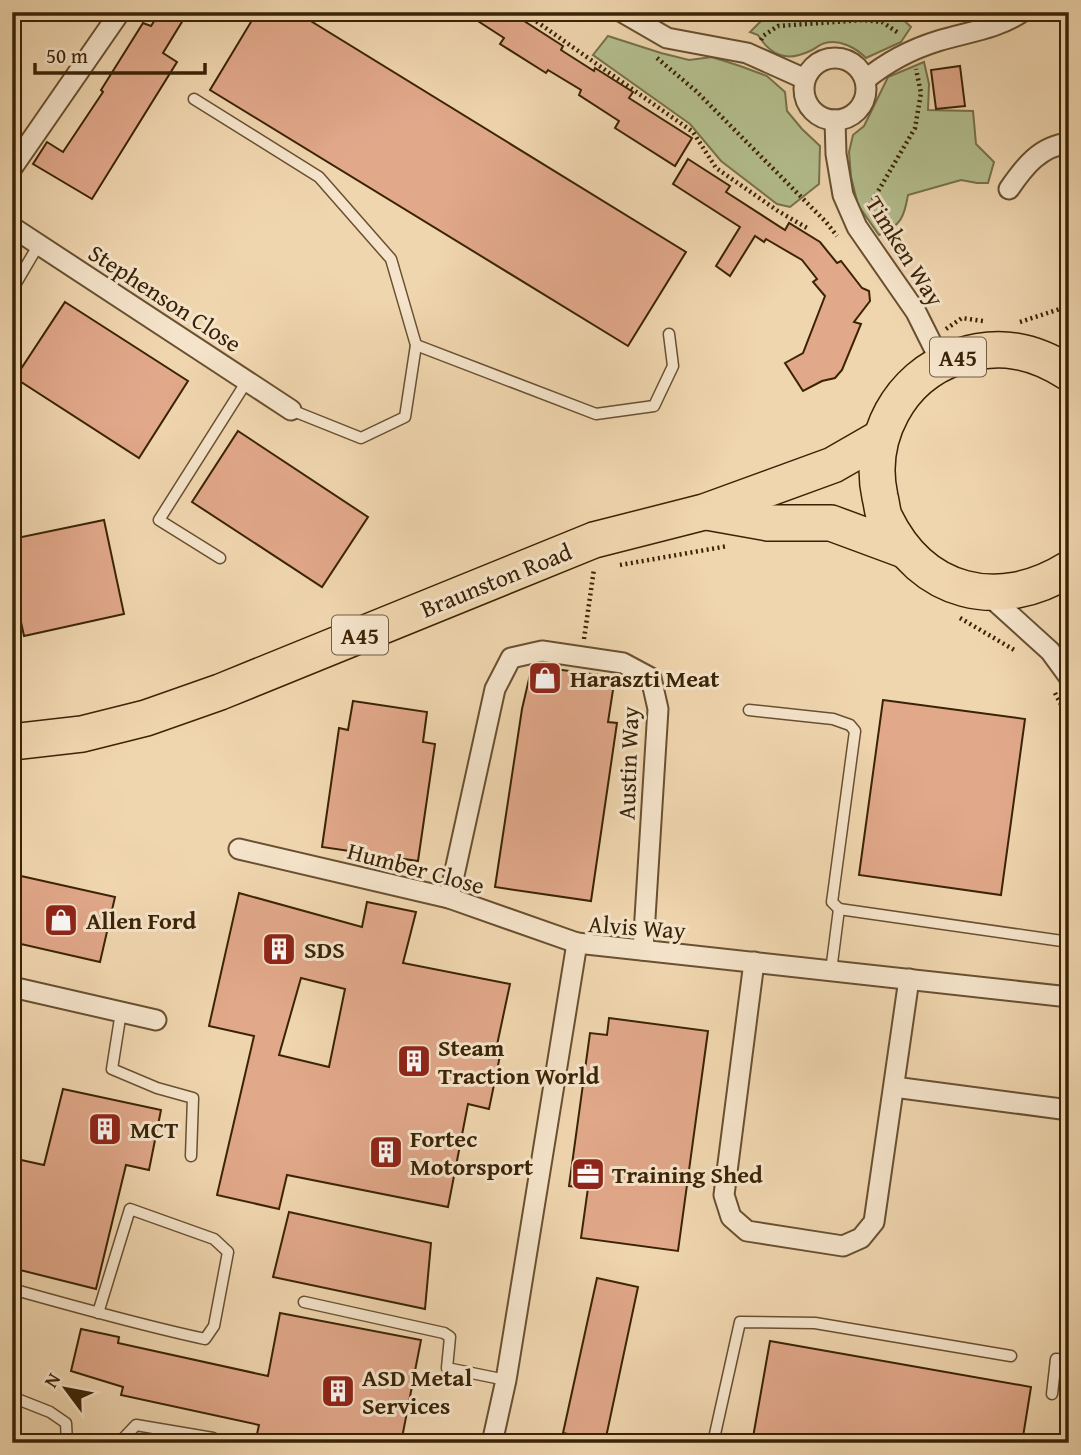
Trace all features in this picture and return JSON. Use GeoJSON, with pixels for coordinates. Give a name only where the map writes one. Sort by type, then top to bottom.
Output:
{"type":"FeatureCollection","features":[{"type":"Feature","properties":{"kind":"highway","name":"A45"},"geometry":{"type":"LineString","coordinates":[[880,438],[893,407],[914,382],[942,362],[976,351],[1012,349],[1047,359],[1069,373]]}},
{"type":"Feature","properties":{"kind":"highway","name":"Braunston Road"},"geometry":{"type":"LineString","coordinates":[[12,742],[82,734],[146,718],[220,692],[594,540],[704,512],[833,465],[880,438]]}},
{"type":"Feature","properties":{"kind":"highway"},"geometry":{"type":"LineString","coordinates":[[880,438],[876,477],[884,516],[904,550]]}},
{"type":"Feature","properties":{"kind":"highway","name":"Braunston Road"},"geometry":{"type":"LineString","coordinates":[[704,512],[768,523],[831,523],[904,550]]}},
{"type":"Feature","properties":{"kind":"highway","name":"A45"},"geometry":{"type":"LineString","coordinates":[[904,550],[940,579],[962,588],[986,593],[1017,592],[1047,583],[1069,569]]}},
{"type":"Feature","properties":{"kind":"street"},"geometry":{"type":"LineString","coordinates":[[12,168],[120,12]]}},
{"type":"Feature","properties":{"kind":"street"},"geometry":{"type":"LineString","coordinates":[[865,80],[877,69],[912,51],[1003,23],[1022,12]]}},
{"type":"Feature","properties":{"kind":"street"},"geometry":{"type":"LineString","coordinates":[[634,16],[667,38],[752,55],[805,79]]}},
{"type":"Feature","properties":{"kind":"street"},"geometry":{"type":"LineString","coordinates":[[837,57],[852,62],[865,80],[864,100],[855,113],[846,119],[824,119],[812,111],[806,102],[803,91],[805,79],[818,62],[837,57]]}},
{"type":"Feature","properties":{"kind":"street","name":"Timken Way"},"geometry":{"type":"LineString","coordinates":[[835,120],[836,154],[843,195],[857,227],[916,312],[942,362]]}},
{"type":"Feature","properties":{"kind":"street"},"geometry":{"type":"LineString","coordinates":[[1009,189],[1021,170],[1037,155],[1058,144],[1069,143]]}},
{"type":"Feature","properties":{"kind":"street","name":"Stephenson Close"},"geometry":{"type":"LineString","coordinates":[[12,227],[291,410]]}},
{"type":"Feature","properties":{"kind":"street"},"geometry":{"type":"LineString","coordinates":[[986,593],[1050,651],[1069,677]]}},
{"type":"Feature","properties":{"kind":"street","name":"Austin Way"},"geometry":{"type":"LineString","coordinates":[[449,898],[495,689],[511,658],[542,651],[623,663],[651,678],[658,709],[643,950]]}},
{"type":"Feature","properties":{"kind":"street","name":"Humber Close"},"geometry":{"type":"LineString","coordinates":[[239,849],[449,898],[577,943]]}},
{"type":"Feature","properties":{"kind":"street","name":"Alvis Way"},"geometry":{"type":"LineString","coordinates":[[492,1443],[506,1380],[577,943],[1069,997]]}},
{"type":"Feature","properties":{"kind":"street"},"geometry":{"type":"LineString","coordinates":[[754,962],[724,1195],[731,1217],[747,1231],[843,1246],[861,1238],[874,1222],[909,979]]}},
{"type":"Feature","properties":{"kind":"street"},"geometry":{"type":"LineString","coordinates":[[12,988],[156,1020]]}},
{"type":"Feature","properties":{"kind":"street"},"geometry":{"type":"LineString","coordinates":[[894,1087],[1069,1110]]}},
{"type":"Feature","properties":{"kind":"lane"},"geometry":{"type":"LineString","coordinates":[[194,99],[319,177],[391,259],[416,345],[405,417],[361,438],[291,410]]}},
{"type":"Feature","properties":{"kind":"lane"},"geometry":{"type":"LineString","coordinates":[[12,290],[39,244]]}},
{"type":"Feature","properties":{"kind":"lane"},"geometry":{"type":"LineString","coordinates":[[416,345],[596,414],[654,406],[673,366],[669,334]]}},
{"type":"Feature","properties":{"kind":"lane"},"geometry":{"type":"LineString","coordinates":[[220,558],[159,520],[247,381]]}},
{"type":"Feature","properties":{"kind":"lane"},"geometry":{"type":"LineString","coordinates":[[749,710],[842,721],[850,724],[855,731],[832,901],[839,909],[1069,942]]}},
{"type":"Feature","properties":{"kind":"lane"},"geometry":{"type":"LineString","coordinates":[[831,971],[839,909]]}},
{"type":"Feature","properties":{"kind":"lane"},"geometry":{"type":"LineString","coordinates":[[121,1012],[111,1069],[157,1088],[193,1098],[191,1156]]}},
{"type":"Feature","properties":{"kind":"lane"},"geometry":{"type":"LineString","coordinates":[[12,1289],[98,1313],[205,1339],[214,1326],[228,1252],[214,1239],[130,1209],[98,1313]]}},
{"type":"Feature","properties":{"kind":"lane"},"geometry":{"type":"LineString","coordinates":[[304,1301],[444,1333],[450,1337],[447,1368],[506,1380]]}},
{"type":"Feature","properties":{"kind":"lane"},"geometry":{"type":"LineString","coordinates":[[713,1443],[740,1322],[815,1323],[1011,1356]]}},
{"type":"Feature","properties":{"kind":"lane"},"geometry":{"type":"LineString","coordinates":[[1052,1394],[1056,1359],[1069,1360]]}},
{"type":"Feature","properties":{"kind":"lane"},"geometry":{"type":"LineString","coordinates":[[12,1397],[50,1412],[66,1423],[67,1443]]}},
{"type":"Feature","properties":{"kind":"lane"},"geometry":{"type":"LineString","coordinates":[[119,1443],[135,1425],[213,1438]]}},
{"type":"Feature","properties":{"kind":"path"},"geometry":{"type":"LineString","coordinates":[[523,12],[693,132],[716,168],[807,228]]}},
{"type":"Feature","properties":{"kind":"path"},"geometry":{"type":"LineString","coordinates":[[752,55],[763,36],[778,26],[863,20],[882,22],[905,37],[912,51],[921,93],[915,128],[857,227]]}},
{"type":"Feature","properties":{"kind":"path"},"geometry":{"type":"LineString","coordinates":[[654,56],[696,91],[840,239]]}},
{"type":"Feature","properties":{"kind":"path"},"geometry":{"type":"LineString","coordinates":[[582,657],[593,569],[736,545]]}},
{"type":"Feature","properties":{"kind":"path"},"geometry":{"type":"LineString","coordinates":[[955,615],[1024,657]]}},
{"type":"Feature","properties":{"kind":"path"},"geometry":{"type":"LineString","coordinates":[[1049,684],[1069,720]]}},
{"type":"Feature","properties":{"kind":"green space"},"geometry":{"type":"Polygon","coordinates":[[[770,12],[895,12],[911,27],[901,42],[866,58],[847,45],[836,42],[823,44],[802,54],[787,56],[774,52],[758,35],[750,32],[770,12]]]}},
{"type":"Feature","properties":{"kind":"green space"},"geometry":{"type":"Polygon","coordinates":[[[608,36],[689,60],[712,57],[767,76],[785,92],[787,111],[820,146],[819,184],[790,207],[777,204],[721,161],[690,124],[593,55],[608,36]]]}},
{"type":"Feature","properties":{"kind":"green space"},"geometry":{"type":"Polygon","coordinates":[[[924,62],[929,84],[928,110],[973,111],[976,144],[994,162],[988,183],[961,180],[908,195],[900,220],[879,235],[858,205],[851,177],[849,152],[853,135],[864,126],[888,77],[924,62]]]}},
{"type":"Feature","properties":{"kind":"building"},"geometry":{"type":"Polygon","coordinates":[[[160,12],[188,12],[163,53],[177,62],[92,199],[33,164],[47,142],[63,152],[103,92],[101,90],[143,23],[151,26],[160,12]]]}},
{"type":"Feature","properties":{"kind":"building"},"geometry":{"type":"Polygon","coordinates":[[[257,12],[296,12],[686,252],[628,346],[210,90],[257,12]]]}},
{"type":"Feature","properties":{"kind":"building"},"geometry":{"type":"Polygon","coordinates":[[[464,12],[510,12],[563,46],[561,50],[633,92],[629,98],[692,138],[675,166],[615,128],[619,121],[579,95],[581,90],[548,70],[546,73],[500,44],[504,38],[464,12]]]}},
{"type":"Feature","properties":{"kind":"building"},"geometry":{"type":"Polygon","coordinates":[[[960,66],[965,106],[936,109],[931,70],[960,66]]]}},
{"type":"Feature","properties":{"kind":"building"},"geometry":{"type":"Polygon","coordinates":[[[688,159],[730,186],[726,192],[785,230],[789,223],[820,242],[837,263],[841,261],[862,288],[869,291],[870,301],[854,322],[861,324],[842,370],[835,378],[822,381],[803,391],[785,363],[803,353],[825,296],[813,282],[817,279],[802,260],[766,239],[764,242],[755,236],[730,276],[716,266],[740,227],[673,184],[688,159]]]}},
{"type":"Feature","properties":{"kind":"building"},"geometry":{"type":"Polygon","coordinates":[[[65,302],[188,381],[139,458],[15,378],[65,302]]]}},
{"type":"Feature","properties":{"kind":"building"},"geometry":{"type":"Polygon","coordinates":[[[238,431],[368,517],[322,587],[192,502],[238,431]]]}},
{"type":"Feature","properties":{"kind":"building"},"geometry":{"type":"Polygon","coordinates":[[[104,520],[124,614],[24,636],[12,580],[12,539],[104,520]]]}},
{"type":"Feature","properties":{"kind":"building"},"geometry":{"type":"Polygon","coordinates":[[[532,666],[615,677],[608,722],[617,723],[591,901],[495,887],[522,709],[532,666]]]}},
{"type":"Feature","properties":{"kind":"building"},"geometry":{"type":"Polygon","coordinates":[[[883,700],[1025,719],[1001,895],[859,875],[883,700]]]}},
{"type":"Feature","properties":{"kind":"building"},"geometry":{"type":"Polygon","coordinates":[[[353,701],[427,712],[423,742],[435,744],[418,861],[322,847],[339,728],[348,730],[353,701]]]}},
{"type":"Feature","properties":{"kind":"building","name":"Allen Ford"},"geometry":{"type":"Polygon","coordinates":[[[12,874],[115,897],[100,962],[12,942],[12,874]]]}},
{"type":"Feature","properties":{"kind":"building"},"geometry":{"type":"Polygon","coordinates":[[[239,893],[362,927],[367,902],[416,912],[403,963],[510,984],[497,1045],[502,1046],[489,1109],[468,1104],[448,1207],[287,1175],[279,1209],[217,1195],[254,1036],[209,1026],[239,893]],[[301,978],[279,1055],[329,1067],[345,989],[301,978]]]}},
{"type":"Feature","properties":{"kind":"building"},"geometry":{"type":"Polygon","coordinates":[[[609,1018],[708,1031],[678,1251],[581,1238],[588,1188],[569,1186],[590,1033],[607,1035],[609,1018]]]}},
{"type":"Feature","properties":{"kind":"building"},"geometry":{"type":"Polygon","coordinates":[[[63,1089],[161,1110],[149,1170],[126,1165],[96,1289],[12,1268],[12,1158],[44,1165],[63,1089]]]}},
{"type":"Feature","properties":{"kind":"building","name":"Fortec Motorsport"},"geometry":{"type":"Polygon","coordinates":[[[289,1212],[431,1243],[425,1309],[273,1277],[289,1212]]]}},
{"type":"Feature","properties":{"kind":"building"},"geometry":{"type":"Polygon","coordinates":[[[597,1278],[638,1287],[605,1442],[563,1433],[597,1278]]]}},
{"type":"Feature","properties":{"kind":"building","name":"ASD Metal Services"},"geometry":{"type":"Polygon","coordinates":[[[280,1313],[421,1340],[401,1443],[255,1443],[259,1425],[121,1395],[123,1387],[71,1371],[81,1329],[119,1337],[118,1343],[268,1376],[280,1313]]]}},
{"type":"Feature","properties":{"kind":"building"},"geometry":{"type":"Polygon","coordinates":[[[770,1341],[1031,1387],[1022,1443],[752,1443],[770,1341]]]}},
{"type":"Feature","properties":{"kind":"place","name":"Haraszti Meat"},"geometry":{"type":"Point","coordinates":[545,678]}},
{"type":"Feature","properties":{"kind":"place","name":"Allen Ford"},"geometry":{"type":"Point","coordinates":[61,920]}},
{"type":"Feature","properties":{"kind":"place","name":"SDS"},"geometry":{"type":"Point","coordinates":[279,949]}},
{"type":"Feature","properties":{"kind":"place","name":"Steam Traction World"},"geometry":{"type":"Point","coordinates":[414,1061]}},
{"type":"Feature","properties":{"kind":"place","name":"MCT"},"geometry":{"type":"Point","coordinates":[105,1129]}},
{"type":"Feature","properties":{"kind":"place","name":"Fortec Motorsport"},"geometry":{"type":"Point","coordinates":[386,1152]}},
{"type":"Feature","properties":{"kind":"place","name":"Training Shed"},"geometry":{"type":"Point","coordinates":[588,1174]}},
{"type":"Feature","properties":{"kind":"place","name":"ASD Metal Services"},"geometry":{"type":"Point","coordinates":[338,1391]}}]}
